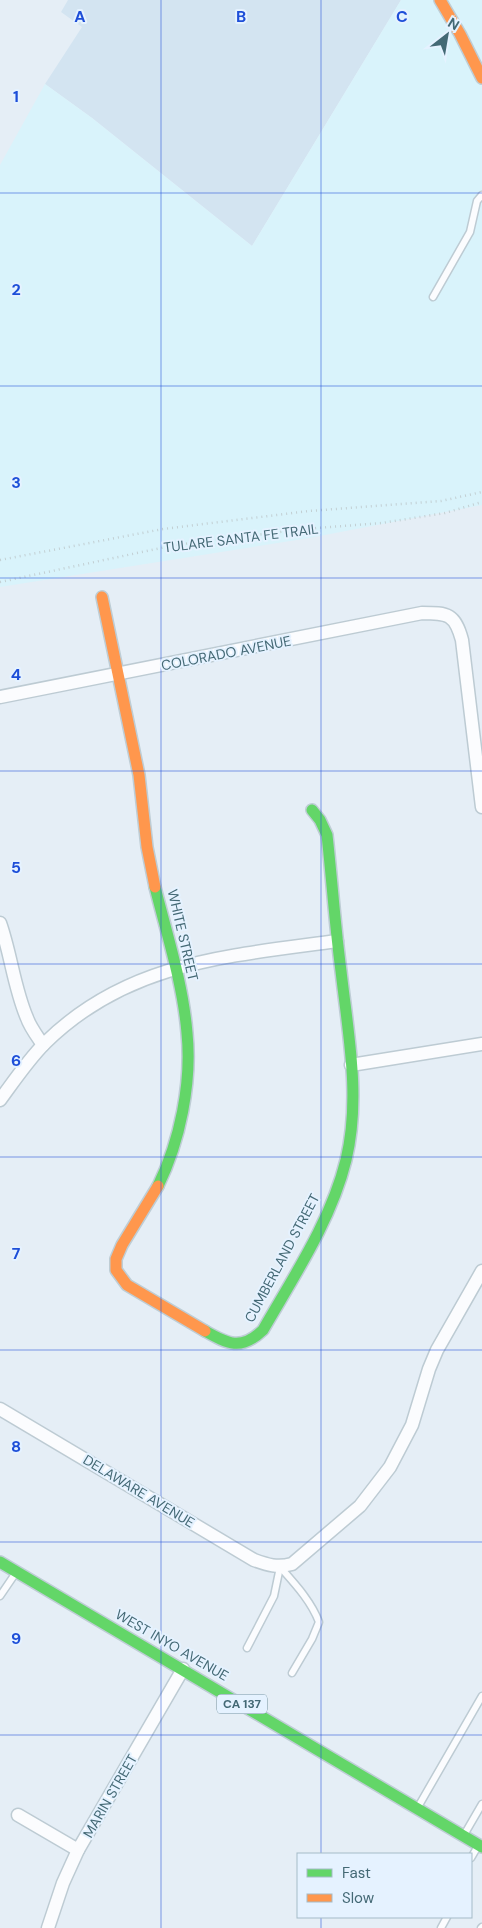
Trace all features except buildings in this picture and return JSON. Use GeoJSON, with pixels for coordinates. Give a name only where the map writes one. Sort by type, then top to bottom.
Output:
{"type":"FeatureCollection","features":[{"type":"Feature","properties":{"kind":"street"},"geometry":{"type":"LineString","coordinates":[[440,0],[482,78]]}},
{"type":"Feature","properties":{"kind":"street","name":"WHITE STREET"},"geometry":{"type":"LineString","coordinates":[[102,597],[139,776],[149,858],[186,1012],[188,1038],[188,1070],[179,1124],[162,1178],[138,1222],[123,1243],[116,1257],[114,1268],[118,1277],[127,1285],[224,1342],[243,1344]]}},
{"type":"Feature","properties":{"kind":"street","name":"COLORADO AVENUE"},"geometry":{"type":"LineString","coordinates":[[0,698],[422,613],[441,613],[451,617],[458,625],[462,640],[482,807]]}},
{"type":"Feature","properties":{"kind":"street","name":"CUMBERLAND STREET"},"geometry":{"type":"LineString","coordinates":[[243,1344],[252,1341],[263,1330],[321,1224],[346,1159],[350,1128],[351,1065],[337,941],[328,835],[312,810]]}},
{"type":"Feature","properties":{"kind":"street"},"geometry":{"type":"LineString","coordinates":[[0,923],[8,946],[20,1000],[27,1020],[43,1045]]}},
{"type":"Feature","properties":{"kind":"street"},"geometry":{"type":"LineString","coordinates":[[0,1100],[43,1045],[75,1017],[107,996],[156,974],[176,968],[211,960],[337,941]]}},
{"type":"Feature","properties":{"kind":"street"},"geometry":{"type":"LineString","coordinates":[[351,1065],[482,1044]]}},
{"type":"Feature","properties":{"kind":"street"},"geometry":{"type":"LineString","coordinates":[[280,1567],[292,1564],[303,1556],[360,1506],[390,1467],[412,1425],[429,1369],[437,1350],[482,1270]]}},
{"type":"Feature","properties":{"kind":"street","name":"DELAWARE AVENUE"},"geometry":{"type":"LineString","coordinates":[[0,1409],[254,1560],[268,1566],[280,1567]]}},
{"type":"Feature","properties":{"kind":"street","name":"WEST INYO AVENUE"},"geometry":{"type":"LineString","coordinates":[[0,1562],[480,1846]]}},
{"type":"Feature","properties":{"kind":"street","name":"MARIN STREET"},"geometry":{"type":"LineString","coordinates":[[48,1928],[63,1883],[78,1850],[183,1669]]}},
{"type":"Feature","properties":{"kind":"street"},"geometry":{"type":"LineString","coordinates":[[18,1815],[78,1850]]}},
{"type":"Feature","properties":{"kind":"lane"},"geometry":{"type":"LineString","coordinates":[[433,297],[470,232],[477,201],[482,195]]}},
{"type":"Feature","properties":{"kind":"lane"},"geometry":{"type":"LineString","coordinates":[[247,1648],[274,1596],[280,1567]]}},
{"type":"Feature","properties":{"kind":"lane"},"geometry":{"type":"LineString","coordinates":[[280,1567],[300,1590],[316,1613],[319,1622],[312,1639],[292,1673]]}},
{"type":"Feature","properties":{"kind":"lane"},"geometry":{"type":"LineString","coordinates":[[0,1596],[16,1572]]}},
{"type":"Feature","properties":{"kind":"lane"},"geometry":{"type":"LineString","coordinates":[[417,1808],[482,1696]]}},
{"type":"Feature","properties":{"kind":"lane"},"geometry":{"type":"LineString","coordinates":[[463,1836],[482,1804]]}},
{"type":"Feature","properties":{"kind":"lane"},"geometry":{"type":"LineString","coordinates":[[472,1857],[480,1846]]}},
{"type":"Feature","properties":{"kind":"path","name":"TULARE SANTA FE TRAIL"},"geometry":{"type":"LineString","coordinates":[[0,560],[163,529],[309,511],[441,501],[482,492]]}},
{"type":"Feature","properties":{"kind":"path","name":"TULARE SANTA FE TRAIL"},"geometry":{"type":"LineString","coordinates":[[0,582],[175,545],[304,529],[382,523],[445,513],[482,502]]}},
{"type":"Feature","properties":{"kind":"shaded area"},"geometry":{"type":"Polygon","coordinates":[[[68,0],[401,0],[252,246],[92,118],[45,84],[82,27],[61,12],[68,0]]]}},
{"type":"Feature","properties":{"kind":"shaded area"},"geometry":{"type":"Polygon","coordinates":[[[401,0],[482,0],[482,505],[309,538],[0,587],[0,165],[45,84],[92,118],[252,246],[401,0]]]}},
{"type":"Feature","properties":{"kind":"traffic: fast"},"geometry":{"type":"LineString","coordinates":[[205,1331],[228,1342],[241,1343],[255,1337],[263,1330],[299,1269],[321,1226],[331,1205],[346,1160],[353,1113],[350,1042],[327,835],[320,820],[312,810]]}},
{"type":"Feature","properties":{"kind":"traffic: fast"},"geometry":{"type":"LineString","coordinates":[[155,887],[182,996],[188,1052],[188,1072],[183,1111],[173,1150],[158,1186]]}},
{"type":"Feature","properties":{"kind":"traffic: fast"},"geometry":{"type":"LineString","coordinates":[[0,1562],[482,1847]]}},
{"type":"Feature","properties":{"kind":"traffic: slow"},"geometry":{"type":"LineString","coordinates":[[440,0],[482,78]]}},
{"type":"Feature","properties":{"kind":"traffic: slow"},"geometry":{"type":"LineString","coordinates":[[102,597],[139,775],[147,847],[155,887]]}},
{"type":"Feature","properties":{"kind":"traffic: slow"},"geometry":{"type":"LineString","coordinates":[[158,1186],[122,1245],[116,1259],[116,1270],[127,1285],[205,1331]]}}]}
